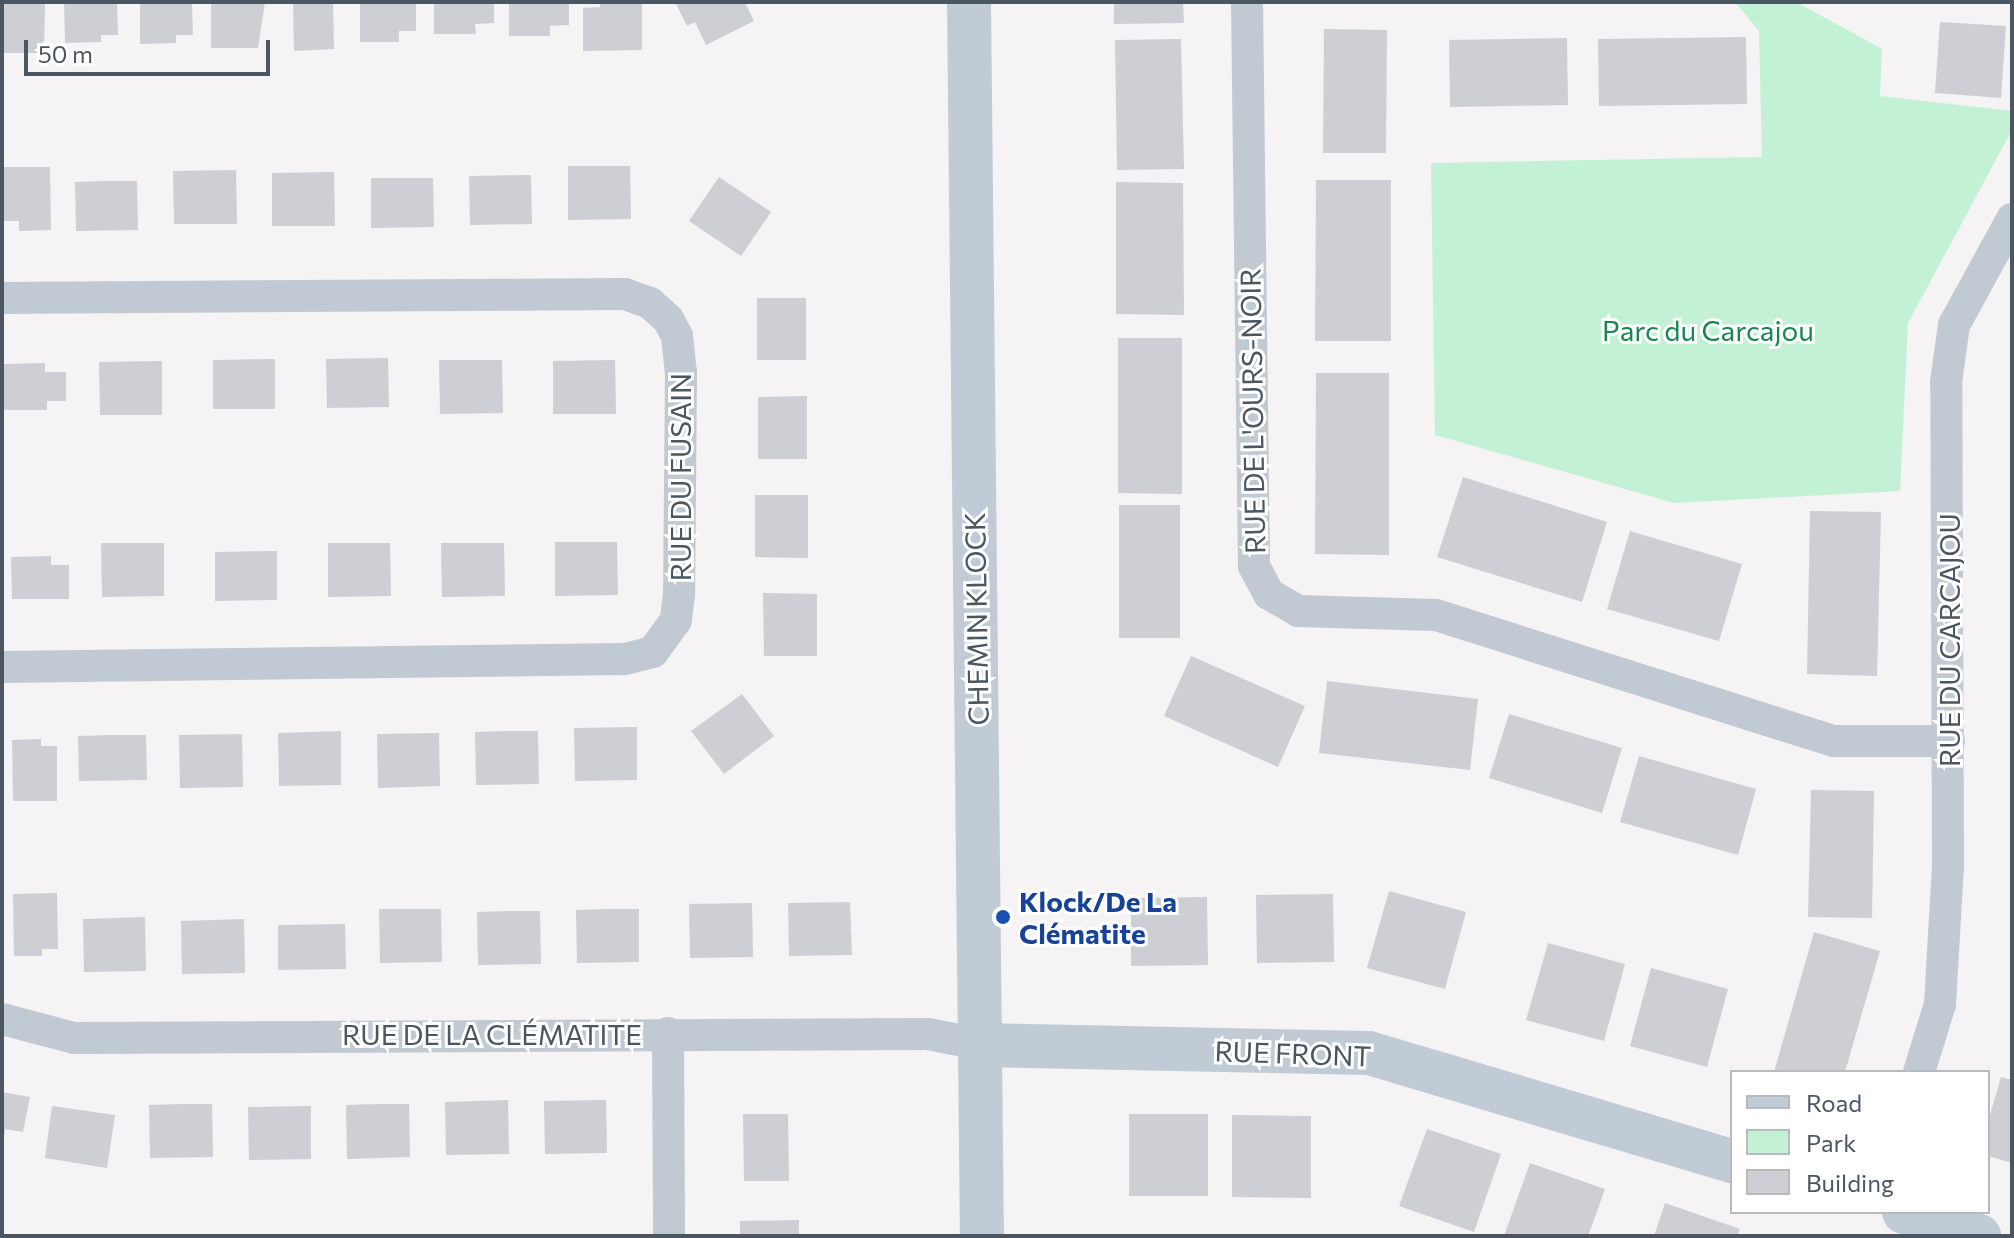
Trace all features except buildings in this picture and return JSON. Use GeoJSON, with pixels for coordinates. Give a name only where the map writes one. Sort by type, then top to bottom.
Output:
{"type":"FeatureCollection","features":[{"type":"Feature","properties":{"kind":"main road","name":"CHEMIN KLOCK"},"geometry":{"type":"LineString","coordinates":[[969,2],[984,1045],[982,1236]]}},
{"type":"Feature","properties":{"kind":"main road","name":"RUE FRONT"},"geometry":{"type":"LineString","coordinates":[[984,1045],[1369,1053],[1730,1160]]}},
{"type":"Feature","properties":{"kind":"main road"},"geometry":{"type":"LineString","coordinates":[[1910,1214],[1979,1236]]}},
{"type":"Feature","properties":{"kind":"street","name":"RUE DE L'OURS-NOIR"},"geometry":{"type":"LineString","coordinates":[[1247,2],[1254,566],[1269,594],[1298,611],[1436,615],[1834,741],[1949,741]]}},
{"type":"Feature","properties":{"kind":"street","name":"RUE DU CARCAJOU"},"geometry":{"type":"LineString","coordinates":[[1920,1070],[1940,1004],[1949,741],[1946,382],[1954,325],[2012,219]]}},
{"type":"Feature","properties":{"kind":"street","name":"RUE DU FUSAIN"},"geometry":{"type":"LineString","coordinates":[[2,298],[625,294],[650,303],[668,319],[677,336],[681,372],[679,594],[676,620],[653,652],[624,659],[2,667]]}},
{"type":"Feature","properties":{"kind":"street","name":"RUE DE LA CLÉMATITE"},"geometry":{"type":"LineString","coordinates":[[2,1019],[74,1038],[928,1034],[984,1045]]}},
{"type":"Feature","properties":{"kind":"street"},"geometry":{"type":"LineString","coordinates":[[668,1033],[669,1236]]}},
{"type":"Feature","properties":{"kind":"green space","name":"Parc du Carcajou"},"geometry":{"type":"Polygon","coordinates":[[[1735,2],[1796,2],[1882,49],[1880,96],[2012,111],[2012,130],[1908,323],[1900,491],[1674,503],[1435,435],[1431,163],[1762,157],[1759,31],[1735,2]]]}},
{"type":"Feature","properties":{"kind":"place","name":"Klock/De La Clématite"},"geometry":{"type":"Point","coordinates":[1003,917]}}]}
